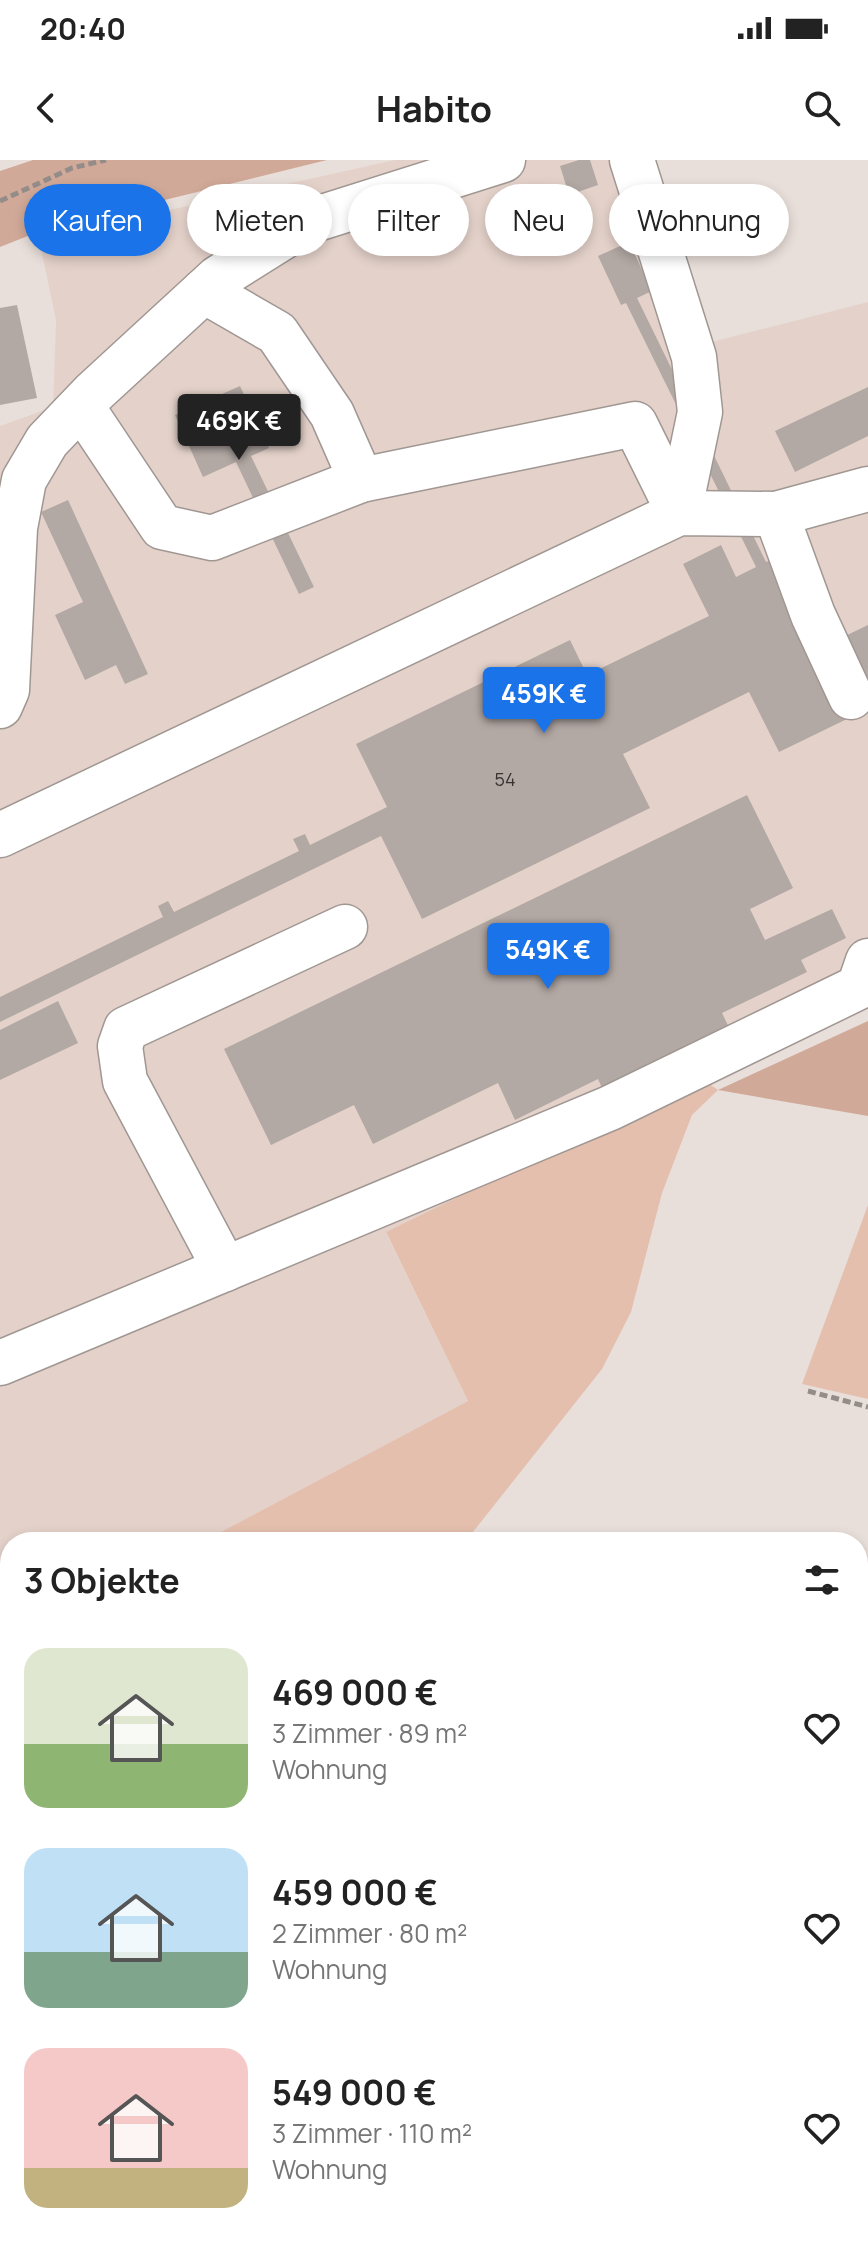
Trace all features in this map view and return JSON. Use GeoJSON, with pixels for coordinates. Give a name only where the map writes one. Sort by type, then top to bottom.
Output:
{"type":"FeatureCollection","features":[{"type":"Feature","properties":{"kind":"lane"},"geometry":{"type":"LineString","coordinates":[[0,706],[7,690],[8,530],[24,480],[47,441],[204,291],[307,222],[503,160]]}},
{"type":"Feature","properties":{"kind":"lane"},"geometry":{"type":"LineString","coordinates":[[632,160],[694,357],[700,412],[679,513]]}},
{"type":"Feature","properties":{"kind":"lane"},"geometry":{"type":"LineString","coordinates":[[204,291],[277,333],[332,414],[361,480]]}},
{"type":"Feature","properties":{"kind":"lane"},"geometry":{"type":"LineString","coordinates":[[82,407],[162,527],[212,538],[361,480],[635,424],[679,513]]}},
{"type":"Feature","properties":{"kind":"lane"},"geometry":{"type":"LineString","coordinates":[[0,457],[47,441]]}},
{"type":"Feature","properties":{"kind":"lane"},"geometry":{"type":"LineString","coordinates":[[0,835],[679,513],[776,514],[868,489]]}},
{"type":"Feature","properties":{"kind":"lane"},"geometry":{"type":"LineString","coordinates":[[776,514],[813,615],[851,697]]}},
{"type":"Feature","properties":{"kind":"lane"},"geometry":{"type":"LineString","coordinates":[[225,1269],[125,1081],[120,1046],[126,1029],[345,927]]}},
{"type":"Feature","properties":{"kind":"lane"},"geometry":{"type":"LineString","coordinates":[[0,1363],[610,1108],[859,987],[868,961]]}},
{"type":"Feature","properties":{"kind":"path"},"geometry":{"type":"LineString","coordinates":[[0,201],[72,168],[106,160]]}},
{"type":"Feature","properties":{"kind":"path"},"geometry":{"type":"LineString","coordinates":[[808,1391],[868,1407]]}},
{"type":"Feature","properties":{"kind":"shaded area"},"geometry":{"type":"Polygon","coordinates":[[[33,160],[327,160],[230,184],[187,184],[187,195],[171,198],[171,184],[24,184],[24,238],[0,247],[0,171],[33,160]]]}},
{"type":"Feature","properties":{"kind":"shaded area"},"geometry":{"type":"Polygon","coordinates":[[[395,160],[650,160],[656,184],[609,184],[609,256],[676,256],[700,345],[868,302],[868,1004],[386,1233],[468,1401],[221,1532],[0,1532],[0,426],[53,407],[56,320],[43,256],[171,256],[171,210],[187,206],[187,256],[332,256],[332,184],[287,184],[395,160]]]}},
{"type":"Feature","properties":{"kind":"shaded area"},"geometry":{"type":"Polygon","coordinates":[[[868,1021],[868,1116],[718,1090],[868,1021]]]}},
{"type":"Feature","properties":{"kind":"shaded area"},"geometry":{"type":"Polygon","coordinates":[[[702,1079],[718,1090],[692,1115],[662,1193],[631,1312],[602,1369],[473,1532],[221,1532],[468,1401],[386,1232],[702,1079]]]}},
{"type":"Feature","properties":{"kind":"shaded area"},"geometry":{"type":"Polygon","coordinates":[[[868,1205],[868,1399],[802,1384],[868,1205]]]}},
{"type":"Feature","properties":{"kind":"building"},"geometry":{"type":"Polygon","coordinates":[[[590,160],[598,185],[566,184],[560,166],[590,160]]]}},
{"type":"Feature","properties":{"kind":"building"},"geometry":{"type":"Polygon","coordinates":[[[609,251],[609,256],[636,256],[652,291],[637,298],[766,562],[771,560],[849,718],[779,752],[749,692],[623,754],[650,808],[422,919],[381,836],[0,1022],[0,997],[163,917],[158,906],[168,901],[174,912],[299,851],[293,839],[305,834],[310,845],[387,807],[356,744],[570,640],[587,675],[709,616],[683,564],[721,545],[736,577],[756,567],[626,303],[621,305],[598,256],[609,251]]]}},
{"type":"Feature","properties":{"kind":"building"},"geometry":{"type":"Polygon","coordinates":[[[17,305],[37,398],[0,405],[0,308],[17,305]]]}},
{"type":"Feature","properties":{"kind":"building"},"geometry":{"type":"Polygon","coordinates":[[[240,386],[269,448],[251,456],[314,587],[299,594],[236,462],[203,477],[175,415],[240,386]]]}},
{"type":"Feature","properties":{"kind":"building"},"geometry":{"type":"Polygon","coordinates":[[[868,387],[868,436],[795,472],[775,431],[868,387]]]}},
{"type":"Feature","properties":{"kind":"building"},"geometry":{"type":"Polygon","coordinates":[[[68,500],[148,674],[125,684],[116,665],[85,680],[55,615],[83,602],[41,512],[68,500]]]}},
{"type":"Feature","properties":{"kind":"building"},"geometry":{"type":"Polygon","coordinates":[[[868,625],[868,684],[839,639],[868,625]]]}},
{"type":"Feature","properties":{"kind":"building"},"geometry":{"type":"Polygon","coordinates":[[[747,795],[793,888],[750,909],[765,940],[832,909],[846,938],[801,960],[807,972],[722,1013],[734,1038],[607,1099],[598,1079],[515,1120],[498,1083],[373,1144],[354,1105],[271,1145],[224,1049],[747,795]]]}},
{"type":"Feature","properties":{"kind":"building"},"geometry":{"type":"Polygon","coordinates":[[[58,1001],[78,1043],[0,1080],[0,1030],[58,1001]]]}}]}
